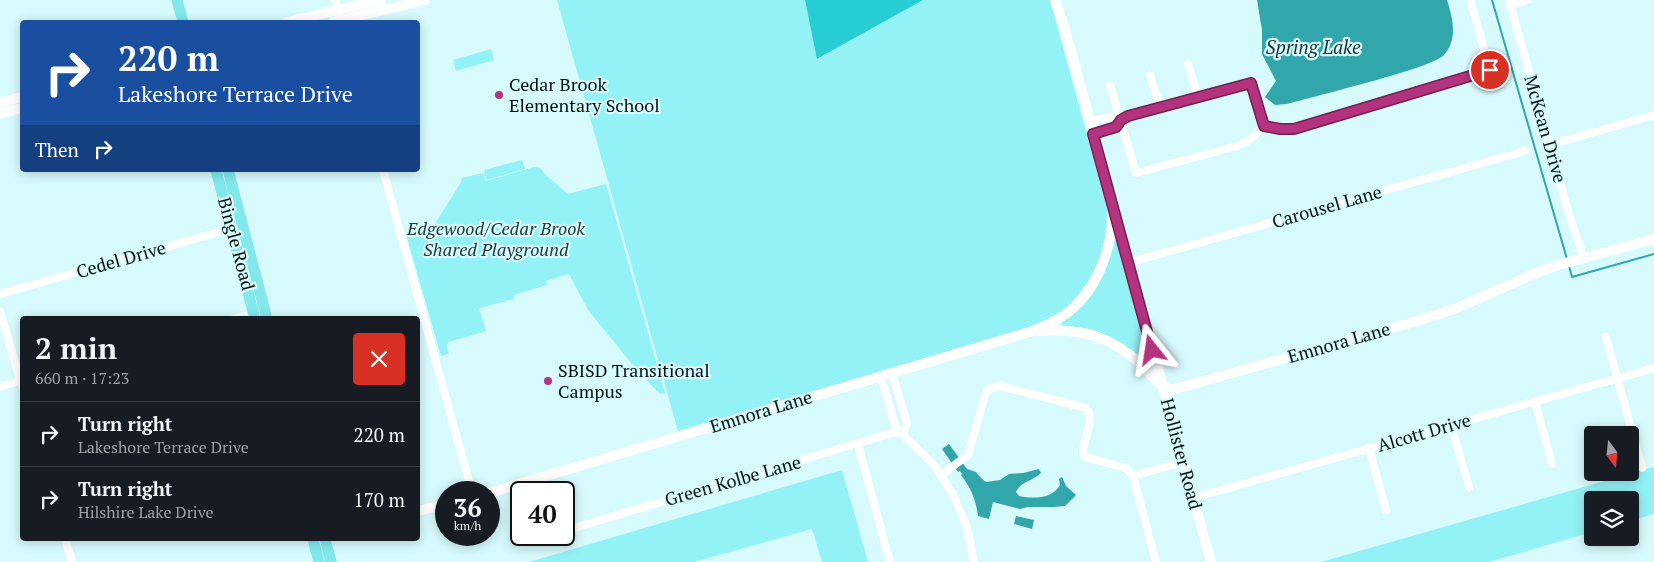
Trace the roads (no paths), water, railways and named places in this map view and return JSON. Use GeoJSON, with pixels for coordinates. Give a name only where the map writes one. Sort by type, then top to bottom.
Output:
{"type":"FeatureCollection","features":[{"type":"Feature","properties":{"kind":"main road"},"geometry":{"type":"LineString","coordinates":[[177,0],[182,20]]}},
{"type":"Feature","properties":{"kind":"main road","name":"Bingle Road"},"geometry":{"type":"LineString","coordinates":[[217,172],[231,228],[260,315]]}},
{"type":"Feature","properties":{"kind":"main road","name":"Bingle Road"},"geometry":{"type":"LineString","coordinates":[[229,172],[243,225],[260,315]]}},
{"type":"Feature","properties":{"kind":"main road"},"geometry":{"type":"LineString","coordinates":[[314,541],[320,562]]}},
{"type":"Feature","properties":{"kind":"main road"},"geometry":{"type":"LineString","coordinates":[[326,541],[331,562]]}},
{"type":"Feature","properties":{"kind":"street"},"geometry":{"type":"LineString","coordinates":[[334,0],[338,19]]}},
{"type":"Feature","properties":{"kind":"street"},"geometry":{"type":"LineString","coordinates":[[338,19],[381,0]]}},
{"type":"Feature","properties":{"kind":"street"},"geometry":{"type":"LineString","coordinates":[[321,20],[338,19],[425,0]]}},
{"type":"Feature","properties":{"kind":"street","name":"Hollister Road"},"geometry":{"type":"LineString","coordinates":[[1055,0],[1163,388],[1179,463],[1193,498],[1210,562]]}},
{"type":"Feature","properties":{"kind":"street"},"geometry":{"type":"LineString","coordinates":[[1264,126],[1294,129],[1490,70],[1470,0]]}},
{"type":"Feature","properties":{"kind":"street"},"geometry":{"type":"LineString","coordinates":[[1510,2],[1528,0]]}},
{"type":"Feature","properties":{"kind":"street","name":"McKean Drive"},"geometry":{"type":"LineString","coordinates":[[1510,2],[1569,215],[1584,258]]}},
{"type":"Feature","properties":{"kind":"street"},"geometry":{"type":"LineString","coordinates":[[1188,64],[1198,97]]}},
{"type":"Feature","properties":{"kind":"street"},"geometry":{"type":"LineString","coordinates":[[1150,75],[1160,107]]}},
{"type":"Feature","properties":{"kind":"street"},"geometry":{"type":"LineString","coordinates":[[1093,134],[1116,127],[1121,120],[1160,107],[1251,83],[1264,126]]}},
{"type":"Feature","properties":{"kind":"street"},"geometry":{"type":"LineString","coordinates":[[1110,85],[1136,173],[1241,144],[1252,138],[1264,126]]}},
{"type":"Feature","properties":{"kind":"street"},"geometry":{"type":"LineString","coordinates":[[0,103],[20,97]]}},
{"type":"Feature","properties":{"kind":"street"},"geometry":{"type":"LineString","coordinates":[[0,114],[20,109]]}},
{"type":"Feature","properties":{"kind":"street"},"geometry":{"type":"LineString","coordinates":[[1549,145],[1654,115]]}},
{"type":"Feature","properties":{"kind":"street"},"geometry":{"type":"LineString","coordinates":[[1090,122],[1114,116],[1121,120]]}},
{"type":"Feature","properties":{"kind":"street","name":"Carousel Lane"},"geometry":{"type":"LineString","coordinates":[[1128,263],[1526,151]]}},
{"type":"Feature","properties":{"kind":"street"},"geometry":{"type":"LineString","coordinates":[[384,172],[469,481]]}},
{"type":"Feature","properties":{"kind":"street","name":"Emnora Lane"},"geometry":{"type":"LineString","coordinates":[[529,481],[1033,331],[1059,319],[1075,306],[1088,291],[1098,275],[1106,255],[1112,233],[1114,212]]}},
{"type":"Feature","properties":{"kind":"street","name":"Cedel Drive"},"geometry":{"type":"LineString","coordinates":[[0,294],[243,225]]}},
{"type":"Feature","properties":{"kind":"street","name":"Emnora Lane"},"geometry":{"type":"LineString","coordinates":[[1033,331],[1060,329],[1083,332],[1100,337],[1133,356],[1163,388],[1172,390],[1452,310],[1556,266],[1654,238]]}},
{"type":"Feature","properties":{"kind":"street"},"geometry":{"type":"LineString","coordinates":[[0,311],[20,376]]}},
{"type":"Feature","properties":{"kind":"street"},"geometry":{"type":"LineString","coordinates":[[1606,337],[1642,468]]}},
{"type":"Feature","properties":{"kind":"street","name":"Alcott Drive"},"geometry":{"type":"LineString","coordinates":[[1193,498],[1654,368]]}},
{"type":"Feature","properties":{"kind":"street"},"geometry":{"type":"LineString","coordinates":[[892,373],[907,423],[903,434]]}},
{"type":"Feature","properties":{"kind":"street"},"geometry":{"type":"LineString","coordinates":[[881,377],[896,428],[934,465],[945,472],[967,527],[974,562]]}},
{"type":"Feature","properties":{"kind":"street"},"geometry":{"type":"LineString","coordinates":[[0,387],[20,382]]}},
{"type":"Feature","properties":{"kind":"street"},"geometry":{"type":"LineString","coordinates":[[945,472],[968,455],[986,392],[990,389],[1000,386],[1086,408],[1089,411],[1090,418],[1083,454],[1085,457],[1126,468],[1133,476],[1156,562]]}},
{"type":"Feature","properties":{"kind":"street"},"geometry":{"type":"LineString","coordinates":[[1535,402],[1552,464]]}},
{"type":"Feature","properties":{"kind":"street"},"geometry":{"type":"LineString","coordinates":[[1451,425],[1469,487]]}},
{"type":"Feature","properties":{"kind":"street","name":"Green Kolbe Lane"},"geometry":{"type":"LineString","coordinates":[[575,528],[892,433],[903,434]]}},
{"type":"Feature","properties":{"kind":"street"},"geometry":{"type":"LineString","coordinates":[[858,444],[890,562]]}},
{"type":"Feature","properties":{"kind":"street"},"geometry":{"type":"LineString","coordinates":[[1369,448],[1386,510]]}},
{"type":"Feature","properties":{"kind":"street"},"geometry":{"type":"LineString","coordinates":[[1133,476],[1179,463]]}},
{"type":"Feature","properties":{"kind":"street"},"geometry":{"type":"LineString","coordinates":[[420,510],[435,507]]}},
{"type":"Feature","properties":{"kind":"street"},"geometry":{"type":"LineString","coordinates":[[66,541],[72,562]]}},
{"type":"Feature","properties":{"kind":"water","name":"Spring Lake"},"geometry":{"type":"Polygon","coordinates":[[[1257,0],[1447,0],[1451,14],[1453,36],[1444,55],[1435,61],[1370,82],[1287,104],[1275,105],[1265,97],[1276,81],[1262,54],[1262,30],[1257,0]]]}},
{"type":"Feature","properties":{"kind":"water"},"geometry":{"type":"Polygon","coordinates":[[[949,444],[967,469],[976,472],[986,482],[1000,480],[1009,474],[1039,469],[1041,473],[1018,488],[1016,492],[1019,496],[1036,498],[1052,493],[1057,490],[1060,485],[1059,479],[1062,477],[1066,486],[1076,495],[1065,506],[1054,507],[1028,507],[1020,509],[993,502],[989,519],[978,516],[968,485],[960,471],[958,472],[942,449],[949,444]]]}},
{"type":"Feature","properties":{"kind":"water"},"geometry":{"type":"Polygon","coordinates":[[[1016,516],[1034,520],[1032,529],[1014,524],[1016,516]]]}},
{"type":"Feature","properties":{"kind":"waterway"},"geometry":{"type":"LineString","coordinates":[[1492,0],[1567,259]]}},
{"type":"Feature","properties":{"kind":"waterway"},"geometry":{"type":"LineString","coordinates":[[1569,266],[1572,277],[1654,254]]}},
{"type":"Feature","properties":{"kind":"place","name":"Cedar Brook Elementary School"},"geometry":{"type":"Point","coordinates":[499,95]}},
{"type":"Feature","properties":{"kind":"place","name":"SBISD Transitional Campus"},"geometry":{"type":"Point","coordinates":[548,381]}},
{"type":"Feature","properties":{"kind":"park label","name":"Edgewood/Cedar Brook Shared Playground"},"geometry":{"type":"Point","coordinates":[496,239]}}]}
